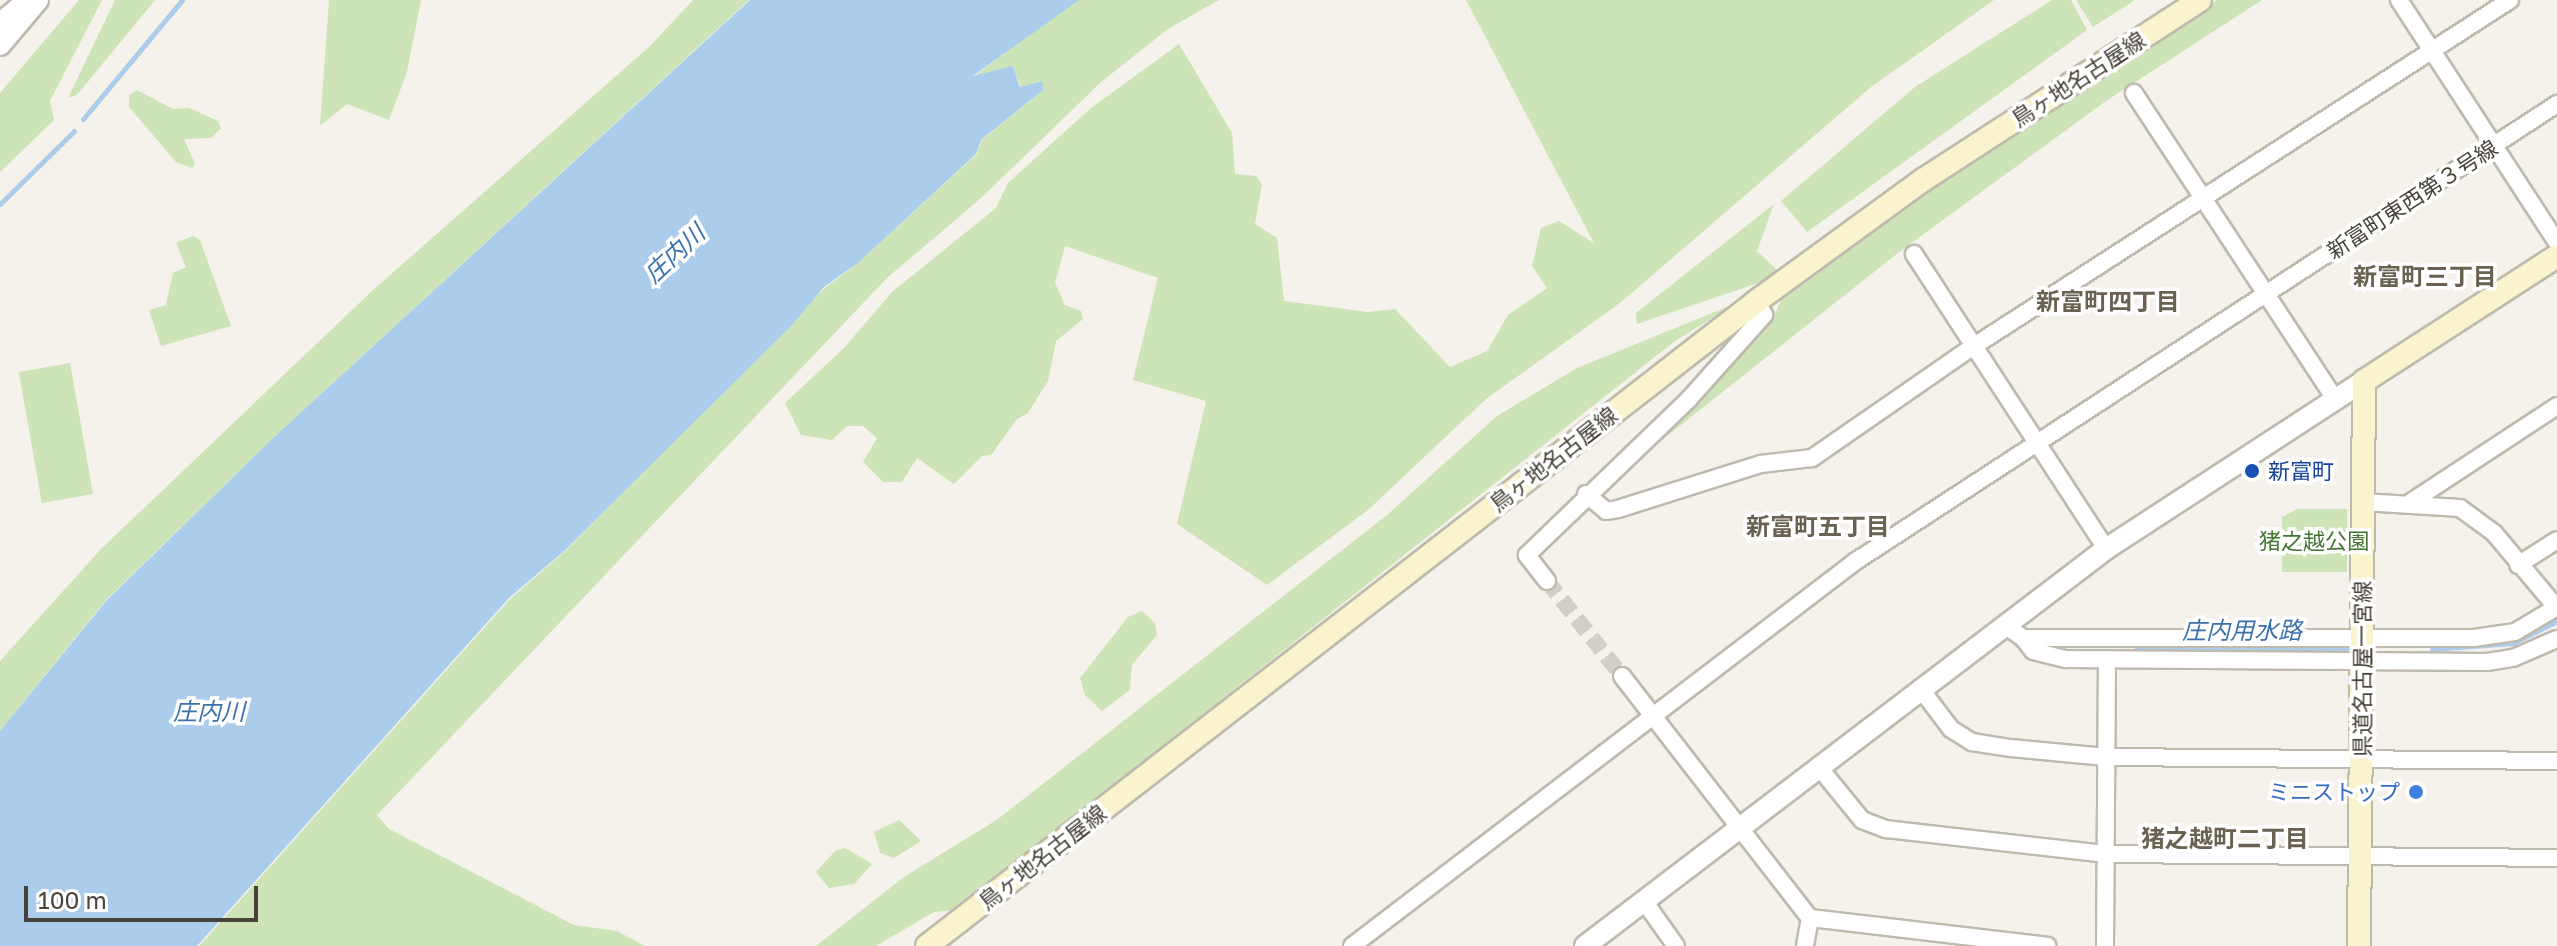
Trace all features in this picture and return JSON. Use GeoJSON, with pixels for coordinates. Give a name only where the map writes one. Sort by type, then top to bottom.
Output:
{"type":"FeatureCollection","features":[{"type":"Feature","properties":{"kind":"main road","name":"鳥ヶ地名古屋線"},"geometry":{"type":"LineString","coordinates":[[935,942],[1757,301],[1923,180],[2200,0]]}},
{"type":"Feature","properties":{"kind":"main road"},"geometry":{"type":"LineString","coordinates":[[2364,381],[2557,256]]}},
{"type":"Feature","properties":{"kind":"main road","name":"県道名古屋一宮線"},"geometry":{"type":"LineString","coordinates":[[2359,946],[2364,381]]}},
{"type":"Feature","properties":{"kind":"street"},"geometry":{"type":"LineString","coordinates":[[2399,0],[2557,242]]}},
{"type":"Feature","properties":{"kind":"street"},"geometry":{"type":"LineString","coordinates":[[1586,494],[1606,511],[1761,464],[1812,458],[1974,346],[2510,0]]}},
{"type":"Feature","properties":{"kind":"street"},"geometry":{"type":"LineString","coordinates":[[0,21],[18,6],[35,3]]}},
{"type":"Feature","properties":{"kind":"street"},"geometry":{"type":"LineString","coordinates":[[0,45],[35,3]]}},
{"type":"Feature","properties":{"kind":"street"},"geometry":{"type":"LineString","coordinates":[[2134,93],[2336,400]]}},
{"type":"Feature","properties":{"kind":"street","name":"新富町東西第３号線"},"geometry":{"type":"LineString","coordinates":[[1352,946],[1856,561],[2557,104]]}},
{"type":"Feature","properties":{"kind":"street"},"geometry":{"type":"LineString","coordinates":[[1914,254],[2106,549]]}},
{"type":"Feature","properties":{"kind":"street"},"geometry":{"type":"LineString","coordinates":[[1547,581],[1527,555],[1586,494],[1689,399],[1764,315],[1757,301]]}},
{"type":"Feature","properties":{"kind":"street"},"geometry":{"type":"LineString","coordinates":[[1585,946],[2106,549],[2364,381]]}},
{"type":"Feature","properties":{"kind":"street"},"geometry":{"type":"LineString","coordinates":[[2411,502],[2557,406]]}},
{"type":"Feature","properties":{"kind":"street"},"geometry":{"type":"LineString","coordinates":[[2004,625],[2023,638],[2033,651],[2066,659],[2107,659],[2362,650],[2493,636],[2537,623],[2557,607],[2518,565],[2494,533],[2460,508],[2411,502],[2363,502]]}},
{"type":"Feature","properties":{"kind":"street"},"geometry":{"type":"LineString","coordinates":[[2518,565],[2557,540]]}},
{"type":"Feature","properties":{"kind":"street"},"geometry":{"type":"LineString","coordinates":[[2023,638],[2362,650],[2487,662],[2513,658],[2557,639]]}},
{"type":"Feature","properties":{"kind":"street"},"geometry":{"type":"LineString","coordinates":[[2105,946],[2107,659]]}},
{"type":"Feature","properties":{"kind":"street"},"geometry":{"type":"LineString","coordinates":[[1622,676],[1810,918],[2047,946]]}},
{"type":"Feature","properties":{"kind":"street"},"geometry":{"type":"LineString","coordinates":[[1920,688],[1951,729],[1972,742],[2106,757],[2557,761]]}},
{"type":"Feature","properties":{"kind":"street"},"geometry":{"type":"LineString","coordinates":[[1818,766],[1872,826],[2106,854],[2557,858]]}},
{"type":"Feature","properties":{"kind":"street"},"geometry":{"type":"LineString","coordinates":[[1644,901],[1676,946]]}},
{"type":"Feature","properties":{"kind":"street"},"geometry":{"type":"LineString","coordinates":[[1805,946],[1810,918]]}},
{"type":"Feature","properties":{"kind":"green space"},"geometry":{"type":"Polygon","coordinates":[[[79,0],[102,0],[50,101],[54,120],[0,172],[0,93],[79,0]]]}},
{"type":"Feature","properties":{"kind":"green space"},"geometry":{"type":"Polygon","coordinates":[[[115,0],[155,0],[77,95],[68,98],[115,0]]]}},
{"type":"Feature","properties":{"kind":"green space"},"geometry":{"type":"Polygon","coordinates":[[[329,0],[421,0],[407,72],[389,120],[347,104],[320,126],[329,0]]]}},
{"type":"Feature","properties":{"kind":"green space"},"geometry":{"type":"Polygon","coordinates":[[[693,0],[749,0],[272,439],[105,601],[0,731],[0,661],[101,549],[372,291],[650,46],[693,0]]]}},
{"type":"Feature","properties":{"kind":"green space"},"geometry":{"type":"Polygon","coordinates":[[[1076,0],[1219,0],[1168,29],[1101,82],[980,199],[887,278],[377,815],[389,829],[574,925],[617,931],[645,946],[199,946],[510,599],[564,552],[825,288],[859,262],[977,154],[981,141],[1043,90],[1041,81],[1021,87],[1013,66],[972,78],[1076,0]]]}},
{"type":"Feature","properties":{"kind":"green space"},"geometry":{"type":"Polygon","coordinates":[[[1466,0],[1994,0],[1871,87],[1620,303],[1486,399],[1368,510],[1267,585],[1177,524],[1206,401],[1133,380],[1158,278],[1065,246],[1055,283],[1065,305],[1081,311],[1083,319],[1056,341],[1048,381],[1028,413],[1017,419],[991,455],[982,456],[954,484],[917,458],[902,482],[883,482],[863,462],[877,438],[863,426],[847,426],[832,440],[801,435],[785,403],[845,347],[892,292],[996,208],[1008,183],[1091,108],[1179,44],[1232,133],[1235,174],[1256,176],[1262,184],[1255,224],[1277,238],[1284,301],[1368,312],[1395,309],[1450,367],[1487,351],[1508,315],[1547,288],[1532,266],[1541,228],[1559,221],[1594,243],[1466,0]]]}},
{"type":"Feature","properties":{"kind":"green space"},"geometry":{"type":"Polygon","coordinates":[[[2052,0],[2071,0],[2087,30],[1807,232],[1781,201],[1915,87],[2052,0]]]}},
{"type":"Feature","properties":{"kind":"green space"},"geometry":{"type":"Polygon","coordinates":[[[2076,0],[2135,0],[2093,27],[2076,0]]]}},
{"type":"Feature","properties":{"kind":"green space"},"geometry":{"type":"Polygon","coordinates":[[[2217,0],[2262,0],[2106,101],[1903,249],[1605,485],[1776,311],[1785,293],[1978,153],[2217,0]]]}},
{"type":"Feature","properties":{"kind":"green space"},"geometry":{"type":"Polygon","coordinates":[[[137,90],[173,109],[189,108],[218,121],[221,128],[211,138],[184,139],[195,164],[192,168],[176,162],[129,107],[129,95],[137,90]]]}},
{"type":"Feature","properties":{"kind":"green space"},"geometry":{"type":"Polygon","coordinates":[[[1774,204],[1757,251],[1778,271],[1770,279],[1637,324],[1636,313],[1774,204]]]}},
{"type":"Feature","properties":{"kind":"green space"},"geometry":{"type":"Polygon","coordinates":[[[193,236],[200,240],[231,326],[161,346],[149,310],[166,305],[173,273],[186,267],[176,243],[193,236]]]}},
{"type":"Feature","properties":{"kind":"green space"},"geometry":{"type":"Polygon","coordinates":[[[1737,303],[1675,341],[955,910],[934,912],[876,946],[816,946],[904,877],[998,819],[1387,515],[1497,416],[1577,368],[1737,303]]]}},
{"type":"Feature","properties":{"kind":"green space"},"geometry":{"type":"Polygon","coordinates":[[[70,363],[93,494],[42,503],[19,372],[70,363]]]}},
{"type":"Feature","properties":{"kind":"green space","name":"猪之越公園"},"geometry":{"type":"Polygon","coordinates":[[[2297,509],[2347,509],[2347,572],[2282,572],[2282,517],[2297,509]]]}},
{"type":"Feature","properties":{"kind":"green space"},"geometry":{"type":"Polygon","coordinates":[[[1142,611],[1155,623],[1157,635],[1132,665],[1130,690],[1102,711],[1085,695],[1080,678],[1128,617],[1142,611]]]}},
{"type":"Feature","properties":{"kind":"green space"},"geometry":{"type":"Polygon","coordinates":[[[899,820],[921,841],[894,858],[880,853],[874,832],[899,820]]]}},
{"type":"Feature","properties":{"kind":"green space"},"geometry":{"type":"Polygon","coordinates":[[[845,848],[872,864],[854,884],[829,888],[816,872],[835,851],[845,848]]]}},
{"type":"Feature","properties":{"kind":"water","name":"庄内川"},"geometry":{"type":"Polygon","coordinates":[[[750,0],[1079,0],[973,76],[1013,66],[1020,87],[1042,81],[1043,90],[981,140],[976,154],[859,262],[824,287],[792,325],[563,552],[509,598],[197,946],[0,946],[0,731],[106,601],[272,439],[750,0]]]}},
{"type":"Feature","properties":{"kind":"waterway"},"geometry":{"type":"LineString","coordinates":[[83,119],[182,0]]}},
{"type":"Feature","properties":{"kind":"waterway"},"geometry":{"type":"LineString","coordinates":[[0,204],[74,131]]}},
{"type":"Feature","properties":{"kind":"waterway","name":"庄内用水路"},"geometry":{"type":"LineString","coordinates":[[2432,649],[2513,643],[2557,621]]}},
{"type":"Feature","properties":{"kind":"waterway","name":"庄内用水路"},"geometry":{"type":"LineString","coordinates":[[2137,648],[2347,648]]}},
{"type":"Feature","properties":{"kind":"tunnel"},"geometry":{"type":"LineString","coordinates":[[1547,581],[1622,676]]}},
{"type":"Feature","properties":{"kind":"place","name":"新富町"},"geometry":{"type":"Point","coordinates":[2252,471]}},
{"type":"Feature","properties":{"kind":"place","name":"ミニストップ"},"geometry":{"type":"Point","coordinates":[2416,792]}},
{"type":"Feature","properties":{"kind":"district","name":"新富町三丁目"},"geometry":{"type":"Point","coordinates":[2425,276]}},
{"type":"Feature","properties":{"kind":"district","name":"新富町四丁目"},"geometry":{"type":"Point","coordinates":[2108,301]}},
{"type":"Feature","properties":{"kind":"district","name":"新富町五丁目"},"geometry":{"type":"Point","coordinates":[1818,526]}},
{"type":"Feature","properties":{"kind":"district","name":"猪之越町二丁目"},"geometry":{"type":"Point","coordinates":[2225,838]}}]}
